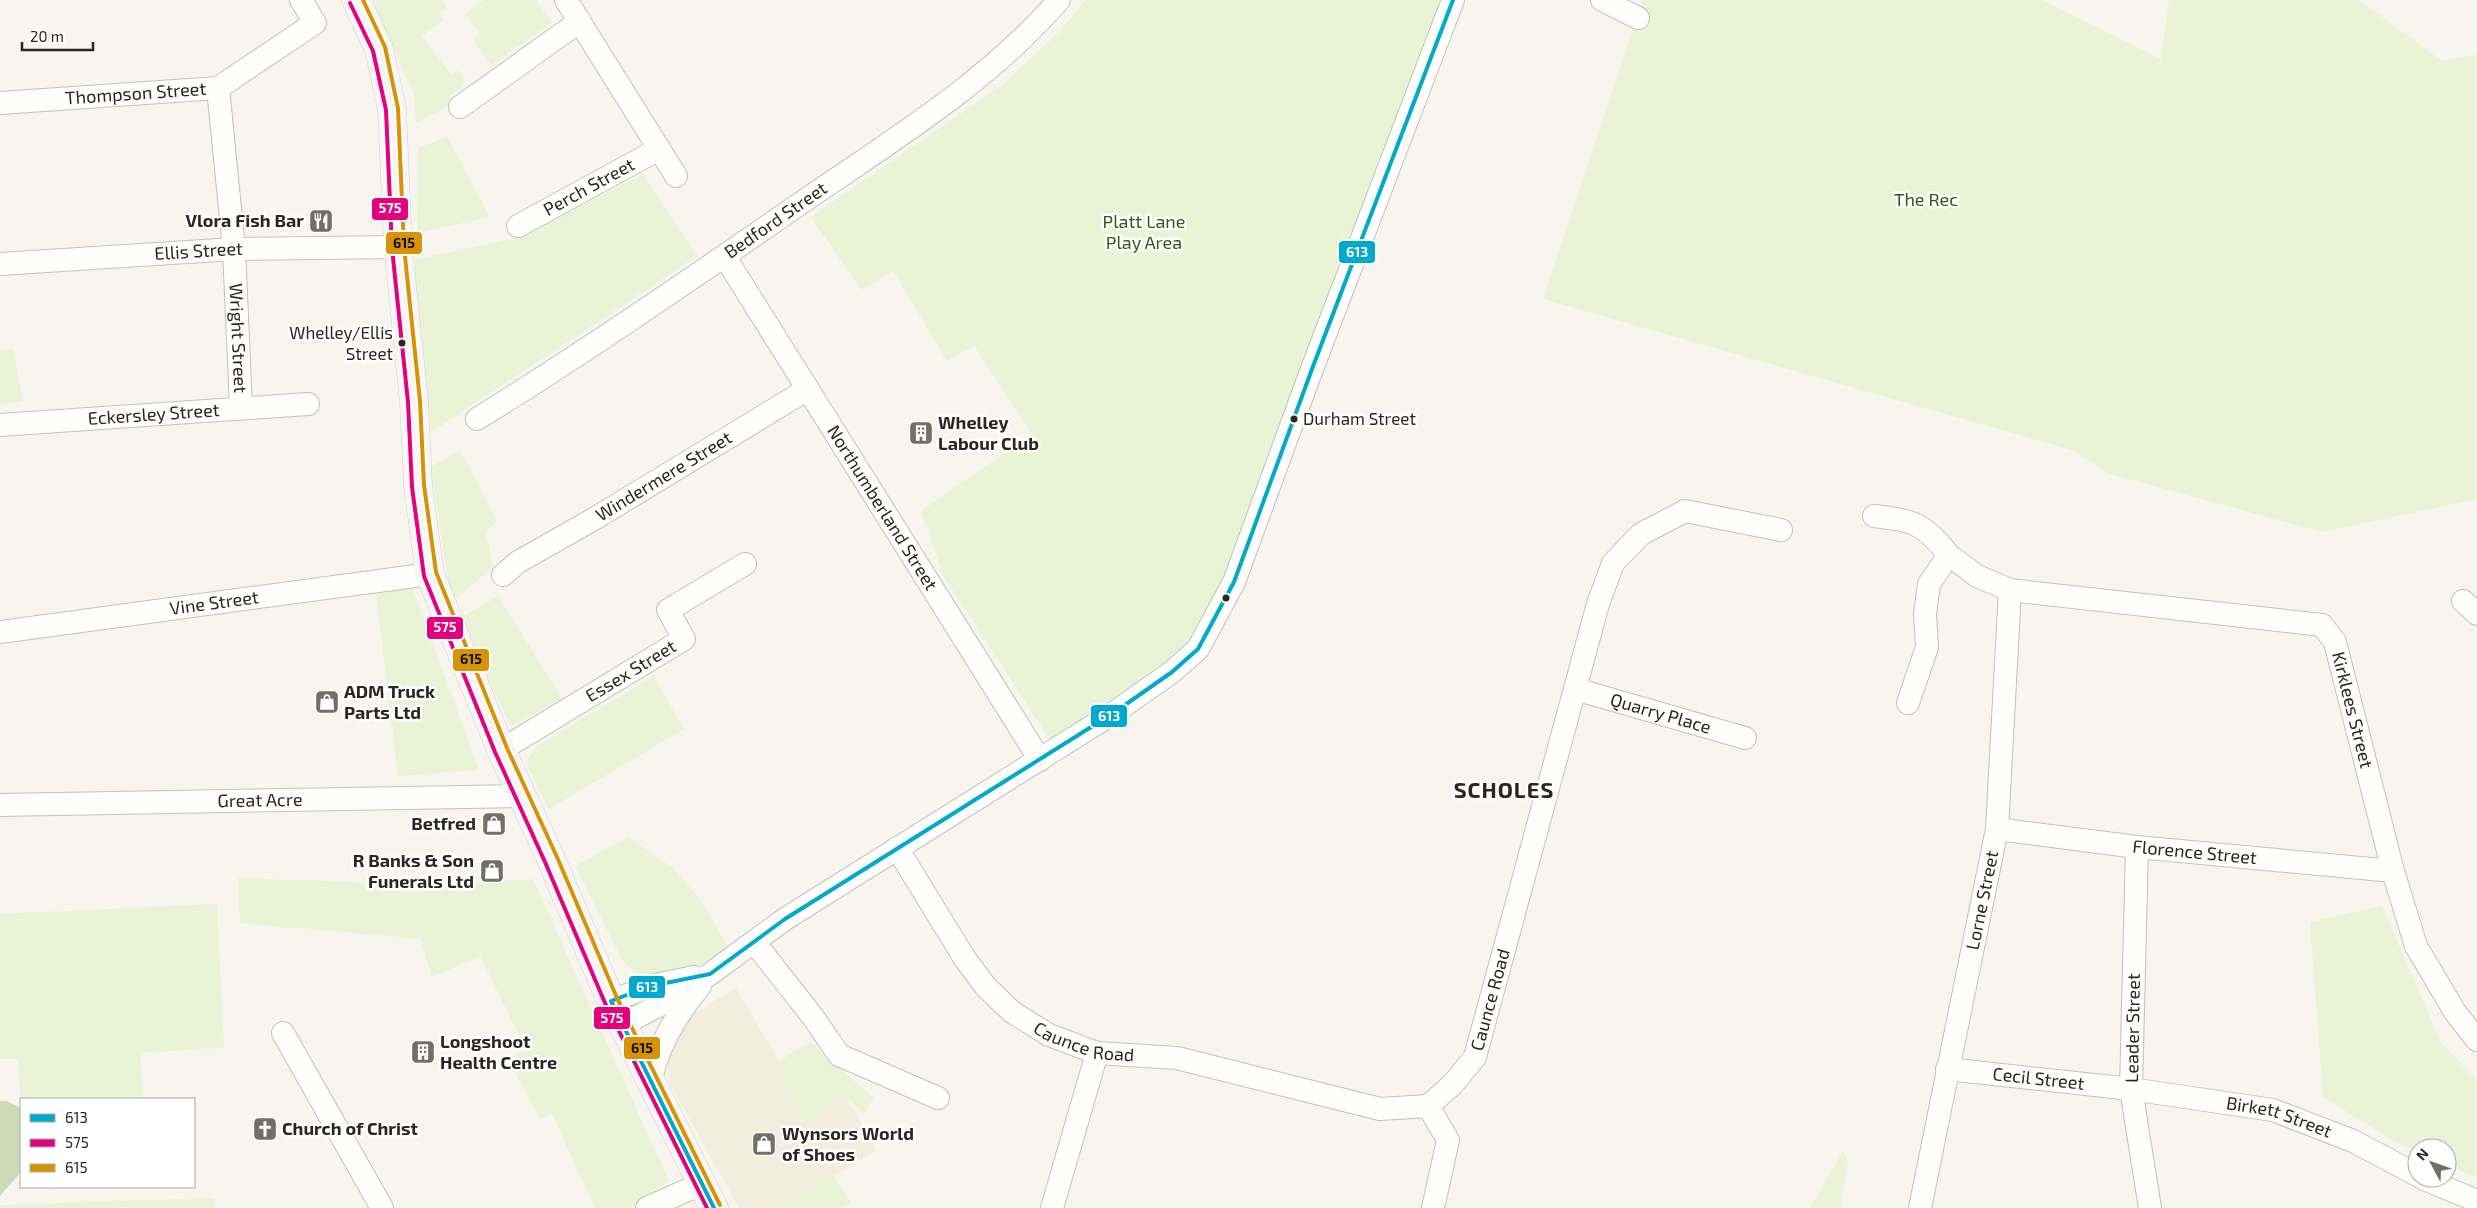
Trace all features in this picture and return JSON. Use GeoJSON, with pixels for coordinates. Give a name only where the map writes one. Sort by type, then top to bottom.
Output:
{"type":"FeatureCollection","features":[{"type":"Feature","properties":{"kind":"main road"},"geometry":{"type":"LineString","coordinates":[[356,0],[379,49],[392,109],[398,246],[414,402],[418,486],[430,574],[501,750],[551,859],[617,1013],[714,1208]]}},
{"type":"Feature","properties":{"kind":"street","name":"Thompson Street"},"geometry":{"type":"LineString","coordinates":[[0,103],[218,88],[315,23],[301,0]]}},
{"type":"Feature","properties":{"kind":"street"},"geometry":{"type":"LineString","coordinates":[[566,0],[676,176]]}},
{"type":"Feature","properties":{"kind":"street","name":"Bedford Street"},"geometry":{"type":"LineString","coordinates":[[477,420],[725,257],[951,99],[1011,50],[1059,0]]}},
{"type":"Feature","properties":{"kind":"street"},"geometry":{"type":"LineString","coordinates":[[617,1013],[656,1007],[710,974],[785,919],[1040,760],[1172,672],[1198,649],[1234,582],[1312,369],[1453,0]]}},
{"type":"Feature","properties":{"kind":"street"},"geometry":{"type":"LineString","coordinates":[[1602,0],[1638,18]]}},
{"type":"Feature","properties":{"kind":"street"},"geometry":{"type":"LineString","coordinates":[[460,107],[580,21]]}},
{"type":"Feature","properties":{"kind":"street","name":"Wright Street"},"geometry":{"type":"LineString","coordinates":[[218,88],[234,249],[241,408]]}},
{"type":"Feature","properties":{"kind":"street","name":"Perch Street"},"geometry":{"type":"LineString","coordinates":[[518,226],[660,149]]}},
{"type":"Feature","properties":{"kind":"street","name":"Ellis Street"},"geometry":{"type":"LineString","coordinates":[[0,264],[234,249],[398,246]]}},
{"type":"Feature","properties":{"kind":"street","name":"Northumberland Street"},"geometry":{"type":"LineString","coordinates":[[725,257],[1040,760]]}},
{"type":"Feature","properties":{"kind":"street","name":"Windermere Street"},"geometry":{"type":"LineString","coordinates":[[509,563],[594,518],[808,389]]}},
{"type":"Feature","properties":{"kind":"street","name":"Eckersley Street"},"geometry":{"type":"LineString","coordinates":[[0,424],[308,404]]}},
{"type":"Feature","properties":{"kind":"street","name":"Caunce Road"},"geometry":{"type":"LineString","coordinates":[[898,848],[964,959],[986,987],[1012,1012],[1049,1035],[1097,1054],[1177,1058],[1380,1109],[1428,1106],[1453,1084],[1475,1057],[1598,604],[1613,563],[1641,534],[1686,511],[1781,530]]}},
{"type":"Feature","properties":{"kind":"street","name":"Kirklees Street"},"geometry":{"type":"LineString","coordinates":[[1874,516],[1911,521],[1921,526],[1949,555],[1977,576],[2010,590],[2322,625],[2335,642],[2393,871],[2416,946],[2455,1012],[2477,1040]]}},
{"type":"Feature","properties":{"kind":"street"},"geometry":{"type":"LineString","coordinates":[[1908,703],[1927,647],[1925,614],[1929,584],[1949,555]]}},
{"type":"Feature","properties":{"kind":"street","name":"Essex Street"},"geometry":{"type":"LineString","coordinates":[[501,750],[684,639],[668,610],[745,564]]}},
{"type":"Feature","properties":{"kind":"street","name":"Vine Street"},"geometry":{"type":"LineString","coordinates":[[0,632],[430,574]]}},
{"type":"Feature","properties":{"kind":"street","name":"Lorne Street"},"geometry":{"type":"LineString","coordinates":[[1920,1208],[1997,830],[2010,590]]}},
{"type":"Feature","properties":{"kind":"street","name":"Quarry Place"},"geometry":{"type":"LineString","coordinates":[[1575,689],[1746,738]]}},
{"type":"Feature","properties":{"kind":"street","name":"Great Acre"},"geometry":{"type":"LineString","coordinates":[[0,805],[521,796]]}},
{"type":"Feature","properties":{"kind":"street","name":"Florence Street"},"geometry":{"type":"LineString","coordinates":[[1997,830],[2137,847],[2393,871]]}},
{"type":"Feature","properties":{"kind":"street","name":"Leader Street"},"geometry":{"type":"LineString","coordinates":[[2137,847],[2131,1089],[2150,1208]]}},
{"type":"Feature","properties":{"kind":"street"},"geometry":{"type":"LineString","coordinates":[[754,942],[813,1017],[838,1055],[938,1098]]}},
{"type":"Feature","properties":{"kind":"street"},"geometry":{"type":"LineString","coordinates":[[651,1080],[659,1051],[672,1023],[710,974]]}},
{"type":"Feature","properties":{"kind":"street"},"geometry":{"type":"LineString","coordinates":[[283,1033],[382,1208]]}},
{"type":"Feature","properties":{"kind":"street"},"geometry":{"type":"LineString","coordinates":[[1052,1208],[1097,1054]]}},
{"type":"Feature","properties":{"kind":"street","name":"Cecil Street"},"geometry":{"type":"LineString","coordinates":[[1947,1069],[2131,1089]]}},
{"type":"Feature","properties":{"kind":"street","name":"Birkett Street"},"geometry":{"type":"LineString","coordinates":[[2131,1089],[2273,1110],[2353,1141],[2407,1170]]}},
{"type":"Feature","properties":{"kind":"street"},"geometry":{"type":"LineString","coordinates":[[1428,1106],[1448,1140],[1433,1208]]}},
{"type":"Feature","properties":{"kind":"street"},"geometry":{"type":"LineString","coordinates":[[647,1208],[701,1184]]}},
{"type":"Feature","properties":{"kind":"street"},"geometry":{"type":"LineString","coordinates":[[2446,1188],[2477,1201]]}},
{"type":"Feature","properties":{"kind":"shaded area"},"geometry":{"type":"Polygon","coordinates":[[[736,988],[814,1121],[844,1094],[877,1150],[777,1208],[739,1208],[671,1086],[668,1070],[673,1037],[685,1019],[736,988]]]}},
{"type":"Feature","properties":{"kind":"green space"},"geometry":{"type":"Polygon","coordinates":[[[377,0],[442,0],[447,7],[439,13],[443,20],[422,36],[451,75],[459,70],[465,81],[462,88],[449,97],[452,104],[416,123],[414,94],[373,3],[377,0]]]}},
{"type":"Feature","properties":{"kind":"green space"},"geometry":{"type":"Polygon","coordinates":[[[484,0],[536,0],[552,23],[491,65],[473,40],[480,34],[465,14],[484,0]]]}},
{"type":"Feature","properties":{"kind":"green space","name":"Platt Lane Play Area"},"geometry":{"type":"Polygon","coordinates":[[[1086,0],[1437,0],[1441,10],[1227,581],[1171,668],[1050,740],[943,575],[921,511],[1032,434],[974,346],[947,361],[893,271],[861,290],[811,217],[1002,85],[1059,32],[1086,0]]]}},
{"type":"Feature","properties":{"kind":"green space","name":"The Rec"},"geometry":{"type":"Polygon","coordinates":[[[1643,0],[2042,0],[2161,59],[2169,0],[2359,0],[2442,61],[2477,54],[2477,499],[2322,532],[2107,473],[2075,451],[1543,299],[1643,0]]]}},
{"type":"Feature","properties":{"kind":"green space"},"geometry":{"type":"Polygon","coordinates":[[[447,137],[490,217],[417,233],[418,148],[447,137]]]}},
{"type":"Feature","properties":{"kind":"green space"},"geometry":{"type":"Polygon","coordinates":[[[643,174],[697,256],[424,437],[409,261],[521,237],[643,174]]]}},
{"type":"Feature","properties":{"kind":"green space"},"geometry":{"type":"Polygon","coordinates":[[[13,349],[23,401],[0,405],[0,350],[13,349]]]}},
{"type":"Feature","properties":{"kind":"green space"},"geometry":{"type":"Polygon","coordinates":[[[460,450],[497,520],[485,534],[490,549],[492,568],[457,598],[449,589],[431,467],[460,450]]]}},
{"type":"Feature","properties":{"kind":"green space"},"geometry":{"type":"Polygon","coordinates":[[[412,586],[479,770],[398,776],[376,594],[412,586]]]}},
{"type":"Feature","properties":{"kind":"green space"},"geometry":{"type":"Polygon","coordinates":[[[498,596],[562,698],[511,727],[460,618],[498,596]]]}},
{"type":"Feature","properties":{"kind":"green space"},"geometry":{"type":"Polygon","coordinates":[[[654,676],[684,729],[549,809],[526,763],[537,746],[654,676]]]}},
{"type":"Feature","properties":{"kind":"green space"},"geometry":{"type":"Polygon","coordinates":[[[628,837],[673,868],[701,900],[729,949],[682,971],[655,976],[643,974],[626,964],[621,958],[575,866],[628,837]]]}},
{"type":"Feature","properties":{"kind":"green space"},"geometry":{"type":"Polygon","coordinates":[[[238,878],[455,886],[533,879],[669,1181],[631,1208],[595,1208],[552,1114],[540,1119],[508,1059],[526,1049],[480,956],[432,977],[420,939],[240,923],[238,878]]]}},
{"type":"Feature","properties":{"kind":"green space"},"geometry":{"type":"Polygon","coordinates":[[[217,904],[224,1048],[140,1053],[143,1098],[20,1098],[18,1059],[0,1059],[0,914],[217,904]]]}},
{"type":"Feature","properties":{"kind":"green space"},"geometry":{"type":"Polygon","coordinates":[[[2382,906],[2441,1043],[2477,1080],[2477,1178],[2457,1169],[2457,1138],[2407,1138],[2407,1147],[2392,1140],[2323,1097],[2310,922],[2382,906]]]}},
{"type":"Feature","properties":{"kind":"green space"},"geometry":{"type":"Polygon","coordinates":[[[810,1042],[874,1098],[864,1113],[844,1095],[806,1128],[774,1073],[774,1064],[810,1042]]]}},
{"type":"Feature","properties":{"kind":"green space"},"geometry":{"type":"Polygon","coordinates":[[[0,1101],[7,1101],[20,1108],[20,1173],[0,1196],[0,1101]]]}},
{"type":"Feature","properties":{"kind":"green space"},"geometry":{"type":"Polygon","coordinates":[[[1843,1151],[1848,1163],[1840,1208],[1810,1208],[1843,1151]]]}},
{"type":"Feature","properties":{"kind":"green space"},"geometry":{"type":"Polygon","coordinates":[[[833,1175],[851,1202],[843,1208],[777,1208],[833,1175]]]}},
{"type":"Feature","properties":{"kind":"green space"},"geometry":{"type":"Polygon","coordinates":[[[214,1198],[214,1208],[0,1208],[0,1205],[214,1198]]]}},
{"type":"Feature","properties":{"kind":"transit line","name":"615"},"geometry":{"type":"LineString","coordinates":[[363,0],[385,47],[398,108],[404,247],[420,401],[424,485],[436,572],[507,748],[557,857],[617,998],[720,1205]]}},
{"type":"Feature","properties":{"kind":"transit line","name":"613"},"geometry":{"type":"LineString","coordinates":[[714,1208],[611,1001],[651,986],[710,974],[785,919],[1115,712],[1172,672],[1198,649],[1234,582],[1312,369],[1453,0]]}},
{"type":"Feature","properties":{"kind":"transit line","name":"575"},"geometry":{"type":"LineString","coordinates":[[350,3],[373,51],[386,110],[392,248],[408,402],[412,487],[424,576],[495,752],[545,862],[605,1003],[707,1208]]}},
{"type":"Feature","properties":{"kind":"place","name":"Vlora Fish Bar"},"geometry":{"type":"Point","coordinates":[321,221]}},
{"type":"Feature","properties":{"kind":"place","name":"Whelley/Ellis Street"},"geometry":{"type":"Point","coordinates":[402,343]}},
{"type":"Feature","properties":{"kind":"place","name":"Durham Street"},"geometry":{"type":"Point","coordinates":[1294,419]}},
{"type":"Feature","properties":{"kind":"place","name":"Whelley Labour Club"},"geometry":{"type":"Point","coordinates":[921,433]}},
{"type":"Feature","properties":{"kind":"place","name":"ADM Truck Parts Ltd"},"geometry":{"type":"Point","coordinates":[327,702]}},
{"type":"Feature","properties":{"kind":"place","name":"Betfred"},"geometry":{"type":"Point","coordinates":[494,824]}},
{"type":"Feature","properties":{"kind":"place","name":"R Banks & Son Funerals Ltd"},"geometry":{"type":"Point","coordinates":[492,871]}},
{"type":"Feature","properties":{"kind":"place","name":"Longshoot Health Centre"},"geometry":{"type":"Point","coordinates":[423,1052]}},
{"type":"Feature","properties":{"kind":"place","name":"Church of Christ"},"geometry":{"type":"Point","coordinates":[265,1129]}},
{"type":"Feature","properties":{"kind":"place","name":"Wynsors World of Shoes"},"geometry":{"type":"Point","coordinates":[764,1144]}},
{"type":"Feature","properties":{"kind":"district","name":"SCHOLES"},"geometry":{"type":"Point","coordinates":[1504,790]}}]}
